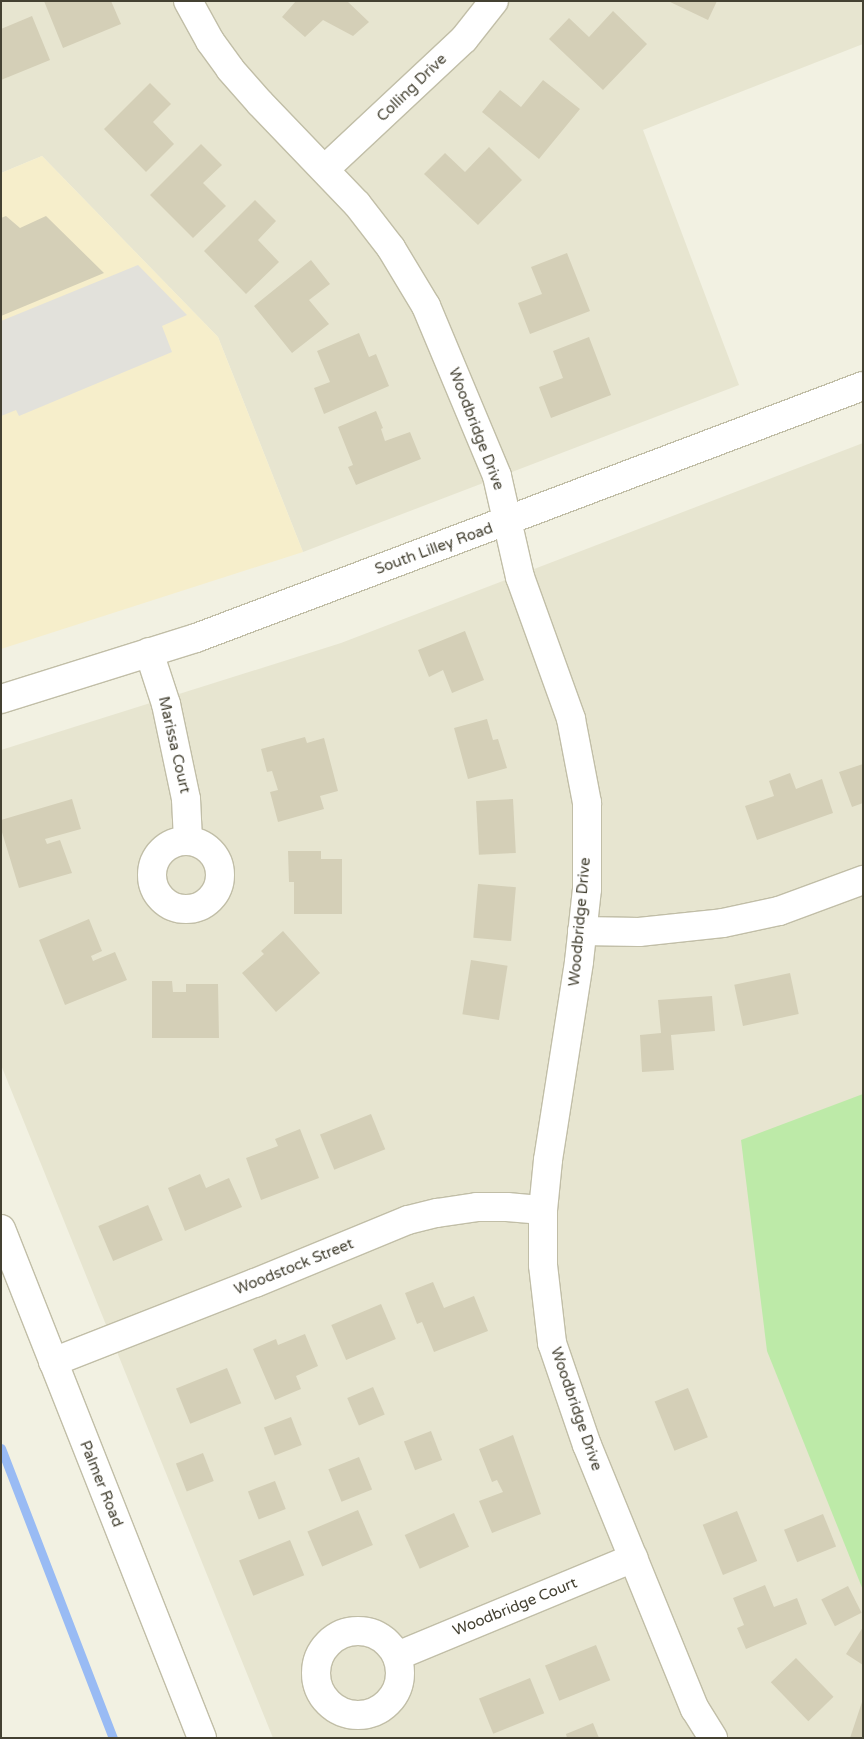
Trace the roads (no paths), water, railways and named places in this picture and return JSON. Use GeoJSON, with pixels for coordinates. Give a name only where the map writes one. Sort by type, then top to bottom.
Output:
{"type":"FeatureCollection","features":[{"type":"Feature","properties":{"kind":"street","name":"Woodbridge Drive"},"geometry":{"type":"LineString","coordinates":[[188,1],[210,41],[230,69],[260,103],[325,169],[391,248],[426,306],[497,476],[520,576],[570,719],[581,764],[587,803],[586,889],[579,962],[548,1160],[543,1210],[544,1265],[552,1343],[587,1445],[696,1709],[713,1738]]}},
{"type":"Feature","properties":{"kind":"street","name":"Colling Drive"},"geometry":{"type":"LineString","coordinates":[[325,169],[464,39],[494,1]]}},
{"type":"Feature","properties":{"kind":"street","name":"South Lilley Road"},"geometry":{"type":"LineString","coordinates":[[1,699],[196,638],[863,386]]}},
{"type":"Feature","properties":{"kind":"street","name":"Marissa Court"},"geometry":{"type":"LineString","coordinates":[[149,652],[166,704],[186,798],[188,840]]}},
{"type":"Feature","properties":{"kind":"street"},"geometry":{"type":"LineString","coordinates":[[582,931],[639,932],[723,923],[779,911],[863,880]]}},
{"type":"Feature","properties":{"kind":"street","name":"Woodstock Street"},"geometry":{"type":"LineString","coordinates":[[53,1362],[247,1287],[408,1220],[437,1213],[477,1207],[543,1210]]}},
{"type":"Feature","properties":{"kind":"street","name":"Palmer Road"},"geometry":{"type":"LineString","coordinates":[[1,1229],[202,1738]]}},
{"type":"Feature","properties":{"kind":"street","name":"Woodbridge Court"},"geometry":{"type":"LineString","coordinates":[[397,1656],[634,1558]]}},
{"type":"Feature","properties":{"kind":"waterway"},"geometry":{"type":"LineString","coordinates":[[1,1448],[113,1738]]}}]}
